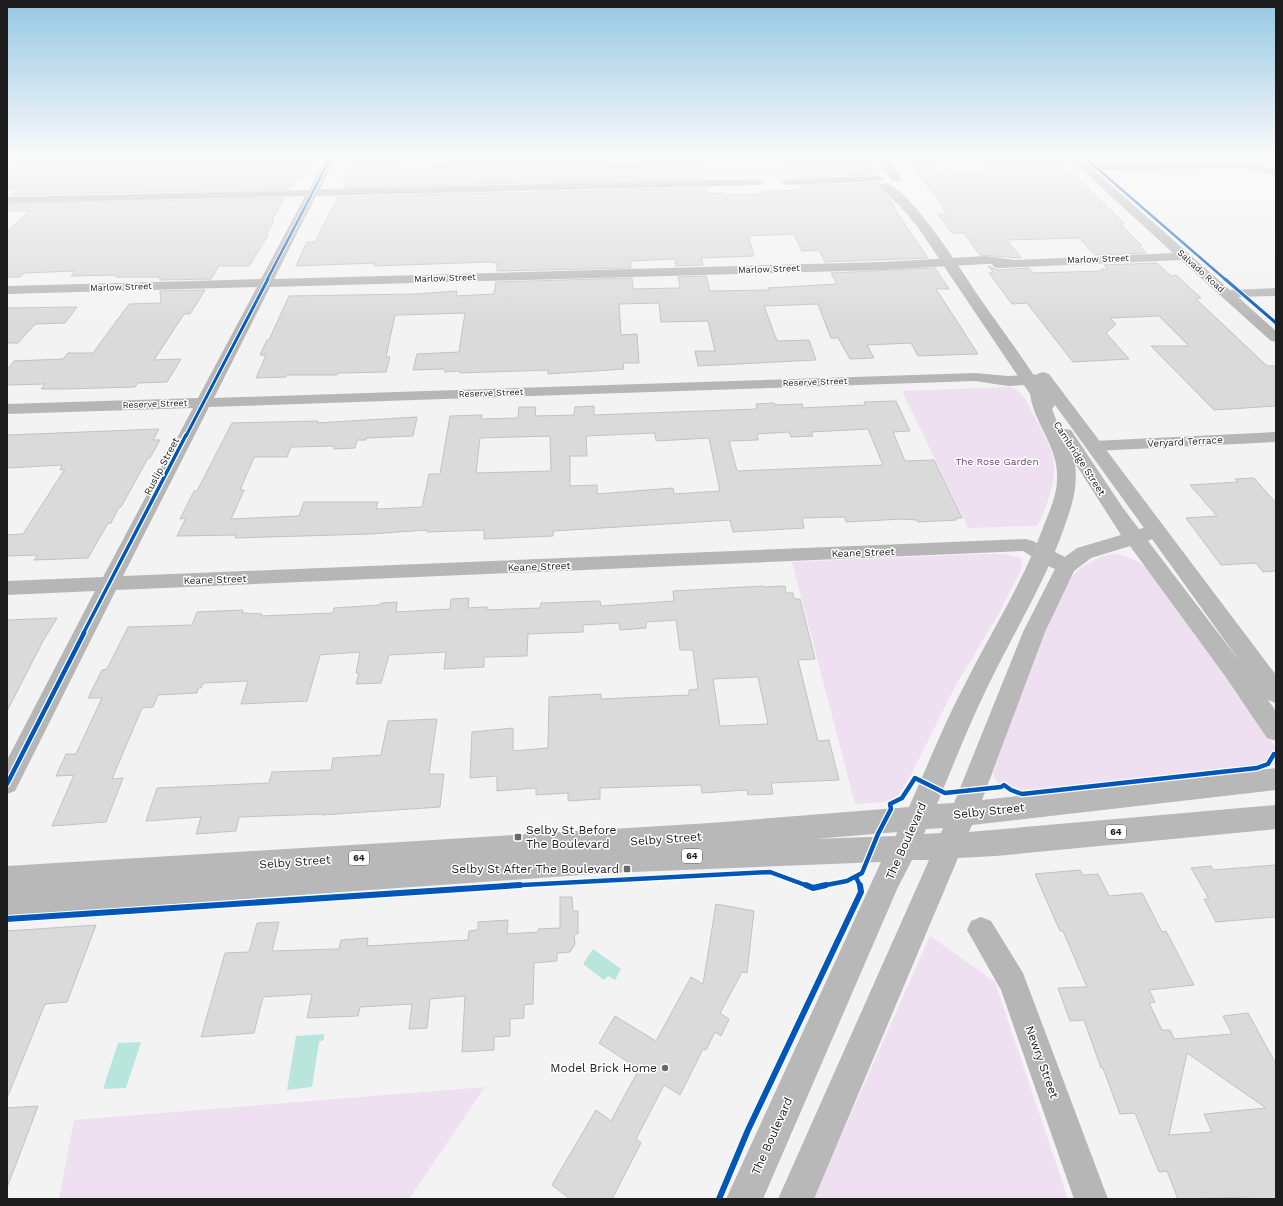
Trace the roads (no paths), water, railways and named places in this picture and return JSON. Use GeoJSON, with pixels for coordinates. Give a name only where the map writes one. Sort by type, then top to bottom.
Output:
{"type":"FeatureCollection","features":[{"type":"Feature","properties":{"kind":"main road","name":"Cambridge Street"},"geometry":{"type":"LineString","coordinates":[[913,213],[955,264],[1033,380],[1134,538],[1233,670],[1276,731]]}},
{"type":"Feature","properties":{"kind":"main road","name":"Cambridge Street"},"geometry":{"type":"LineString","coordinates":[[955,264],[1033,380],[1094,446],[1276,694]]}},
{"type":"Feature","properties":{"kind":"main road","name":"The Boulevard"},"geometry":{"type":"LineString","coordinates":[[744,1199],[888,878],[904,848],[974,689],[1012,621],[1044,555],[1065,496],[1067,478],[1065,460],[1060,444],[1048,424],[1033,380]]}},
{"type":"Feature","properties":{"kind":"main road"},"geometry":{"type":"LineString","coordinates":[[796,1199],[963,814],[1034,632],[1066,566],[1084,553],[1157,531]]}},
{"type":"Feature","properties":{"kind":"main road","name":"Selby Street"},"geometry":{"type":"LineString","coordinates":[[7,880],[710,836],[963,814],[1276,779]]}},
{"type":"Feature","properties":{"kind":"main road","name":"Selby Street"},"geometry":{"type":"LineString","coordinates":[[7,902],[608,860],[996,843],[1276,817]]}},
{"type":"Feature","properties":{"kind":"street","name":"Ruslip Street"},"geometry":{"type":"LineString","coordinates":[[7,784],[302,213]]}},
{"type":"Feature","properties":{"kind":"street","name":"Salvado Road"},"geometry":{"type":"LineString","coordinates":[[1136,213],[1276,338]]}},
{"type":"Feature","properties":{"kind":"street","name":"Marlow Street"},"geometry":{"type":"LineString","coordinates":[[7,290],[955,264],[1184,256]]}},
{"type":"Feature","properties":{"kind":"street"},"geometry":{"type":"LineString","coordinates":[[1227,294],[1276,292]]}},
{"type":"Feature","properties":{"kind":"street","name":"Reserve Street"},"geometry":{"type":"LineString","coordinates":[[7,409],[975,377],[1008,381],[1033,380]]}},
{"type":"Feature","properties":{"kind":"street","name":"Veryard Terrace"},"geometry":{"type":"LineString","coordinates":[[1094,446],[1276,437]]}},
{"type":"Feature","properties":{"kind":"street","name":"Keane Street"},"geometry":{"type":"LineString","coordinates":[[7,588],[1026,545],[1066,566]]}},
{"type":"Feature","properties":{"kind":"street","name":"Newry Street"},"geometry":{"type":"LineString","coordinates":[[980,930],[1013,983],[1091,1199]]}},
{"type":"Feature","properties":{"kind":"place","name":"Selby St Before The Boulevard"},"geometry":{"type":"Point","coordinates":[518,837]}},
{"type":"Feature","properties":{"kind":"place","name":"Selby St After The Boulevard"},"geometry":{"type":"Point","coordinates":[627,869]}},
{"type":"Feature","properties":{"kind":"place","name":"Model Brick Home"},"geometry":{"type":"Point","coordinates":[665,1068]}},
{"type":"Feature","properties":{"kind":"park label","name":"The Rose Garden"},"geometry":{"type":"Point","coordinates":[997,461]}}]}
